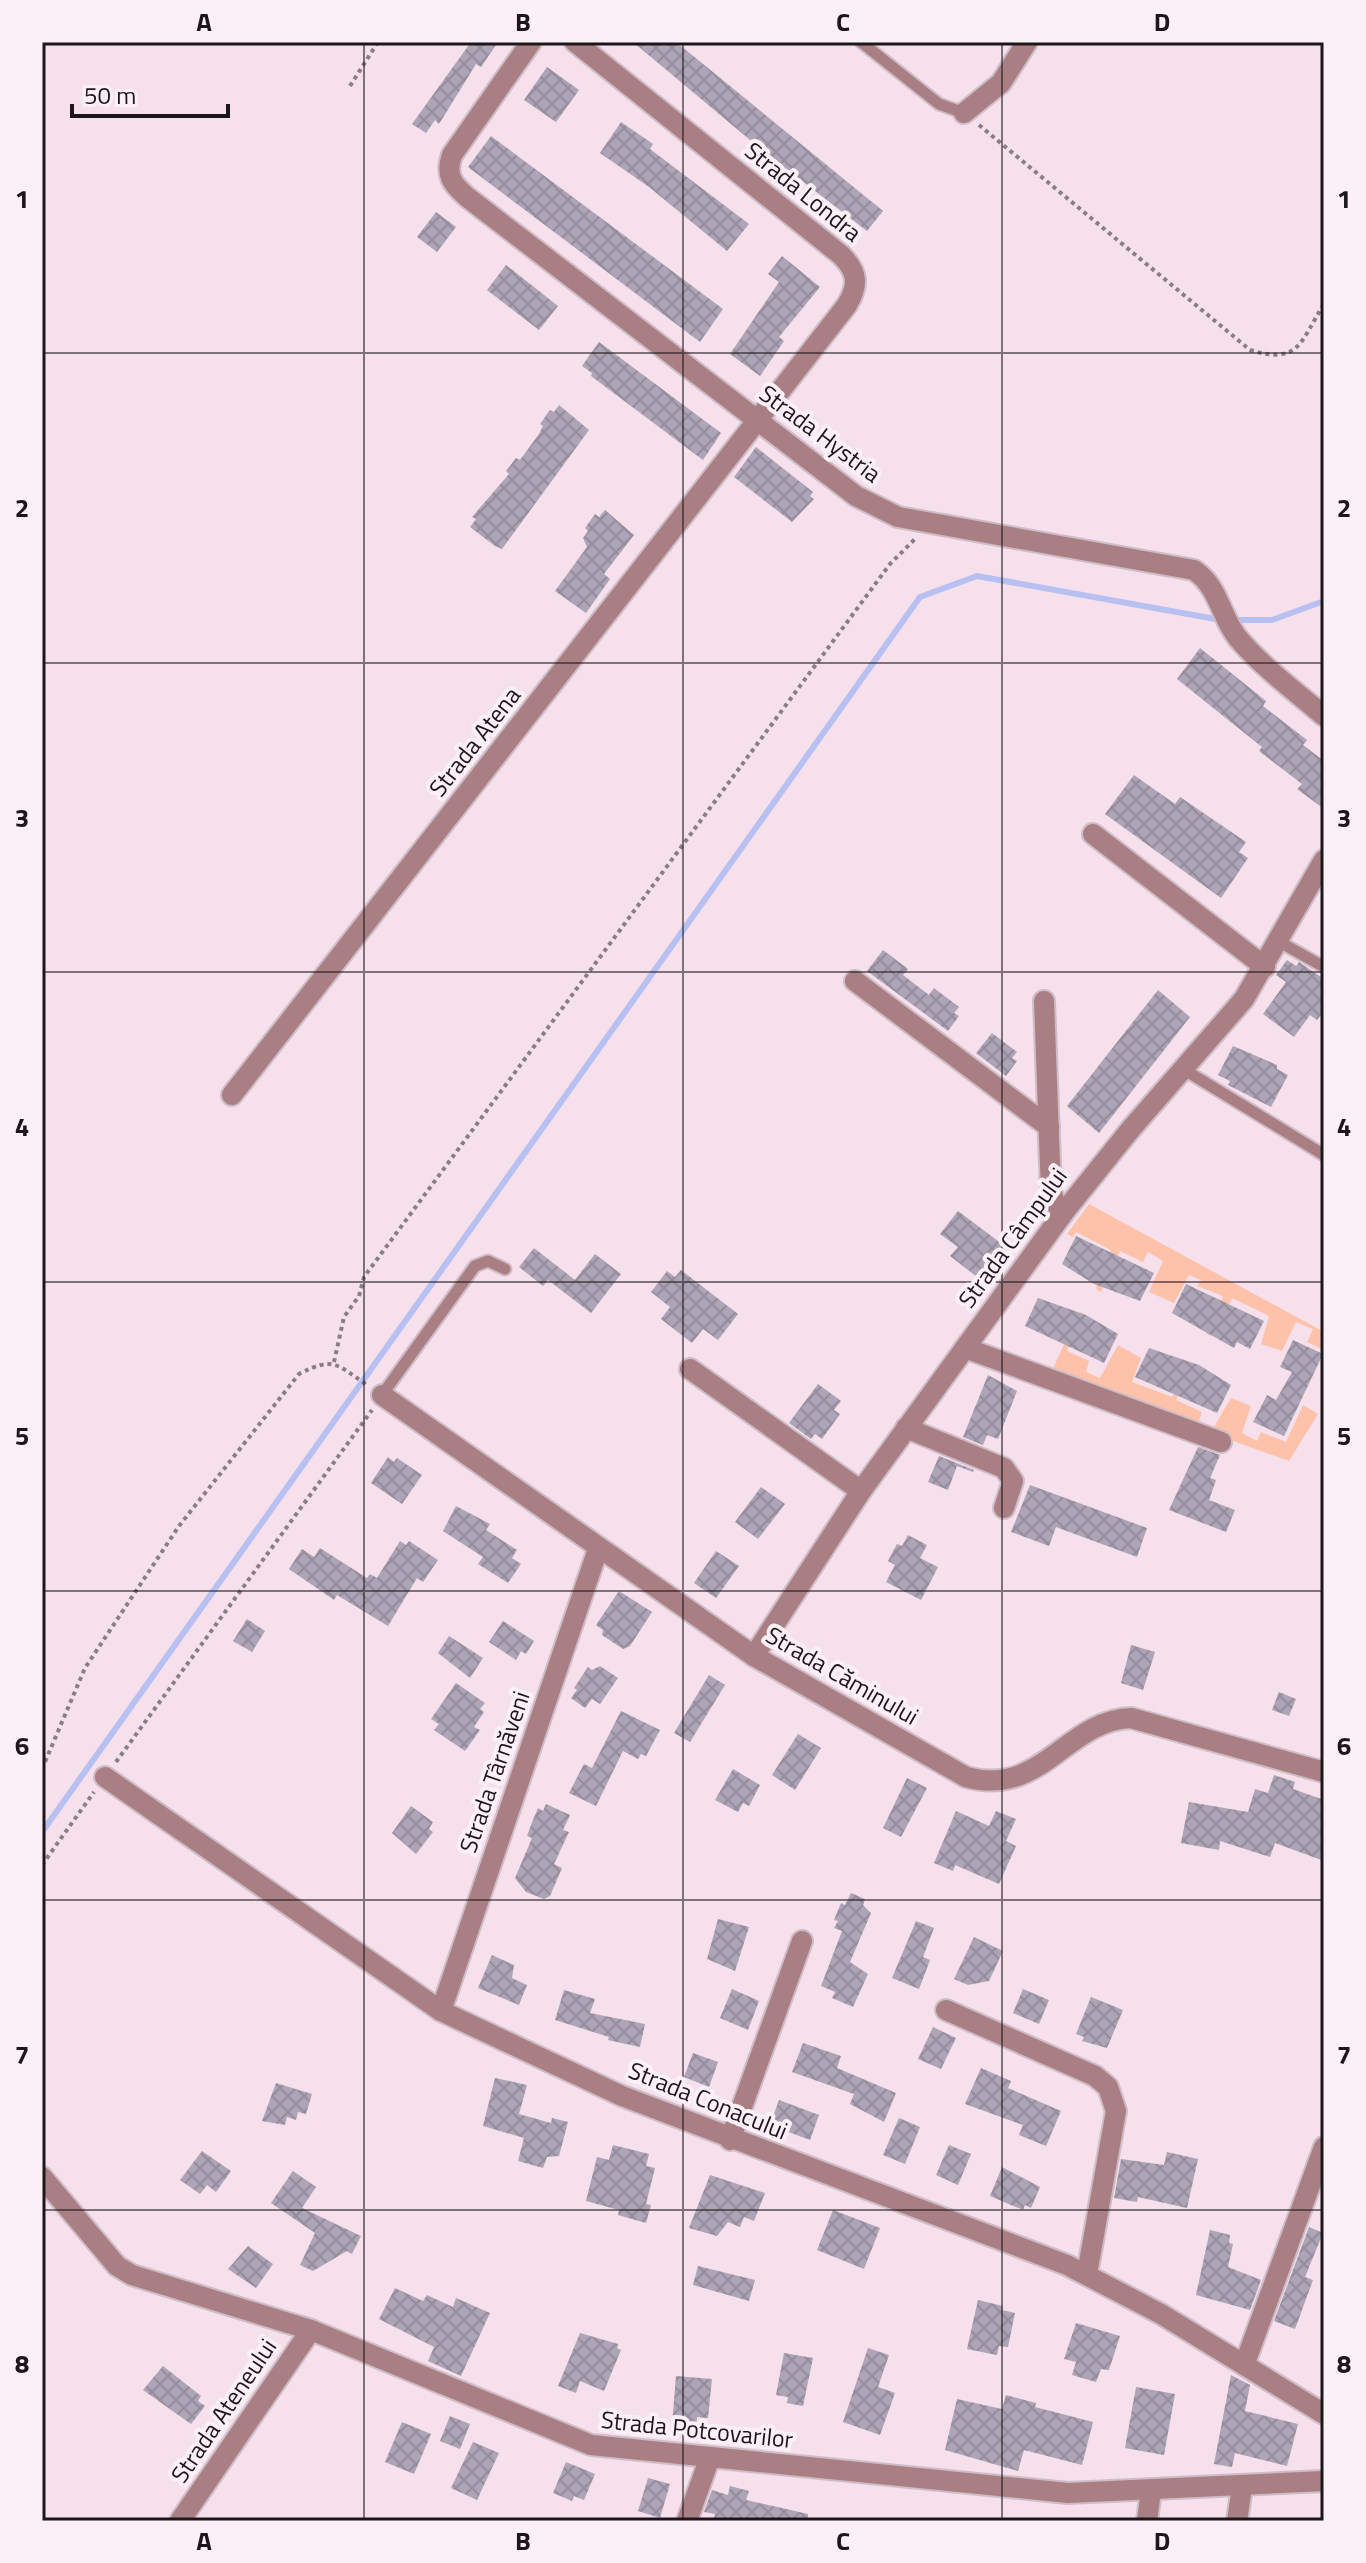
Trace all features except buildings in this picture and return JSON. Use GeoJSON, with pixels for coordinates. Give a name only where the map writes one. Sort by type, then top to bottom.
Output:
{"type":"FeatureCollection","features":[{"type":"Feature","properties":{"kind":"street","name":"Strada Hystria"},"geometry":{"type":"LineString","coordinates":[[531,42],[452,155],[448,166],[453,184],[856,496],[898,517],[1194,570],[1215,591],[1234,633],[1324,716]]}},
{"type":"Feature","properties":{"kind":"street","name":"Strada Londra"},"geometry":{"type":"LineString","coordinates":[[575,42],[841,255],[854,271],[856,286],[847,305],[757,420]]}},
{"type":"Feature","properties":{"kind":"street"},"geometry":{"type":"LineString","coordinates":[[964,113],[1001,83],[1027,42]]}},
{"type":"Feature","properties":{"kind":"street","name":"Strada Atena"},"geometry":{"type":"LineString","coordinates":[[232,1095],[757,420]]}},
{"type":"Feature","properties":{"kind":"street"},"geometry":{"type":"LineString","coordinates":[[1093,834],[1265,967]]}},
{"type":"Feature","properties":{"kind":"street","name":"Strada Câmpului"},"geometry":{"type":"LineString","coordinates":[[754,1656],[861,1491],[1064,1212],[1244,999],[1324,860]]}},
{"type":"Feature","properties":{"kind":"street"},"geometry":{"type":"LineString","coordinates":[[855,981],[1049,1127]]}},
{"type":"Feature","properties":{"kind":"street"},"geometry":{"type":"LineString","coordinates":[[1044,1001],[1051,1191],[1055,1203],[1064,1212]]}},
{"type":"Feature","properties":{"kind":"street"},"geometry":{"type":"LineString","coordinates":[[965,1348],[1221,1442]]}},
{"type":"Feature","properties":{"kind":"street"},"geometry":{"type":"LineString","coordinates":[[690,1369],[861,1491]]}},
{"type":"Feature","properties":{"kind":"street","name":"Strada Căminului"},"geometry":{"type":"LineString","coordinates":[[382,1395],[754,1656],[966,1777],[984,1782],[1003,1782],[1025,1774],[1092,1731],[1119,1719],[1131,1718],[1324,1772]]}},
{"type":"Feature","properties":{"kind":"street"},"geometry":{"type":"LineString","coordinates":[[906,1428],[1004,1468],[1013,1481],[1004,1508]]}},
{"type":"Feature","properties":{"kind":"street","name":"Strada Târnăveni"},"geometry":{"type":"LineString","coordinates":[[441,2011],[598,1549]]}},
{"type":"Feature","properties":{"kind":"street","name":"Strada Conacului"},"geometry":{"type":"LineString","coordinates":[[105,1777],[441,2011],[622,2096],[730,2140],[1087,2274],[1245,2363],[1324,2414]]}},
{"type":"Feature","properties":{"kind":"street"},"geometry":{"type":"LineString","coordinates":[[730,2140],[802,1941]]}},
{"type":"Feature","properties":{"kind":"street"},"geometry":{"type":"LineString","coordinates":[[946,2010],[1095,2076],[1108,2087],[1116,2111],[1087,2274]]}},
{"type":"Feature","properties":{"kind":"street"},"geometry":{"type":"LineString","coordinates":[[1245,2363],[1324,2147]]}},
{"type":"Feature","properties":{"kind":"street","name":"Strada Potcovarilor"},"geometry":{"type":"LineString","coordinates":[[42,2177],[104,2252],[124,2271],[311,2330],[576,2441],[709,2460],[1068,2493],[1324,2481]]}},
{"type":"Feature","properties":{"kind":"street","name":"Strada Ateneului"},"geometry":{"type":"LineString","coordinates":[[180,2521],[311,2330]]}},
{"type":"Feature","properties":{"kind":"street"},"geometry":{"type":"LineString","coordinates":[[687,2521],[709,2460]]}},
{"type":"Feature","properties":{"kind":"street"},"geometry":{"type":"LineString","coordinates":[[1237,2521],[1242,2487]]}},
{"type":"Feature","properties":{"kind":"street"},"geometry":{"type":"LineString","coordinates":[[1147,2521],[1151,2491]]}},
{"type":"Feature","properties":{"kind":"lane"},"geometry":{"type":"LineString","coordinates":[[861,42],[939,104],[964,113]]}},
{"type":"Feature","properties":{"kind":"lane"},"geometry":{"type":"LineString","coordinates":[[1278,941],[1324,967]]}},
{"type":"Feature","properties":{"kind":"lane"},"geometry":{"type":"LineString","coordinates":[[1183,1069],[1324,1155]]}},
{"type":"Feature","properties":{"kind":"lane"},"geometry":{"type":"LineString","coordinates":[[382,1395],[475,1266],[488,1261],[505,1269]]}},
{"type":"Feature","properties":{"kind":"path"},"geometry":{"type":"LineString","coordinates":[[350,86],[378,42]]}},
{"type":"Feature","properties":{"kind":"path"},"geometry":{"type":"LineString","coordinates":[[964,113],[1250,350],[1277,358],[1295,351],[1324,304]]}},
{"type":"Feature","properties":{"kind":"path"},"geometry":{"type":"LineString","coordinates":[[334,1362],[344,1317],[359,1296],[364,1277],[890,564],[930,523]]}},
{"type":"Feature","properties":{"kind":"path"},"geometry":{"type":"LineString","coordinates":[[42,1769],[85,1668],[179,1526],[299,1374],[323,1361],[334,1362],[382,1395],[42,1865]]}},
{"type":"Feature","properties":{"kind":"shaded area"},"geometry":{"type":"Polygon","coordinates":[[[1089,1204],[1324,1332],[1324,1350],[1307,1342],[1313,1329],[1296,1322],[1282,1351],[1261,1344],[1269,1316],[1232,1298],[1215,1337],[1206,1334],[1223,1296],[1197,1286],[1201,1280],[1189,1275],[1174,1303],[1149,1292],[1163,1261],[1148,1252],[1143,1262],[1120,1251],[1101,1292],[1097,1290],[1096,1284],[1111,1250],[1076,1232],[1073,1237],[1067,1234],[1089,1204]]]}},
{"type":"Feature","properties":{"kind":"shaded area"},"geometry":{"type":"Polygon","coordinates":[[[1079,1312],[1083,1313],[1067,1351],[1089,1361],[1086,1372],[1100,1378],[1118,1345],[1141,1358],[1132,1382],[1172,1397],[1188,1362],[1191,1363],[1176,1400],[1202,1412],[1199,1421],[1214,1427],[1231,1398],[1251,1406],[1242,1433],[1257,1441],[1261,1432],[1286,1442],[1303,1405],[1318,1414],[1289,1461],[1050,1375],[1079,1312]]]}},
{"type":"Feature","properties":{"kind":"waterway"},"geometry":{"type":"LineString","coordinates":[[42,1832],[920,597],[977,576],[1221,620]]}},
{"type":"Feature","properties":{"kind":"waterway"},"geometry":{"type":"LineString","coordinates":[[1232,620],[1272,620],[1324,601]]}}]}
